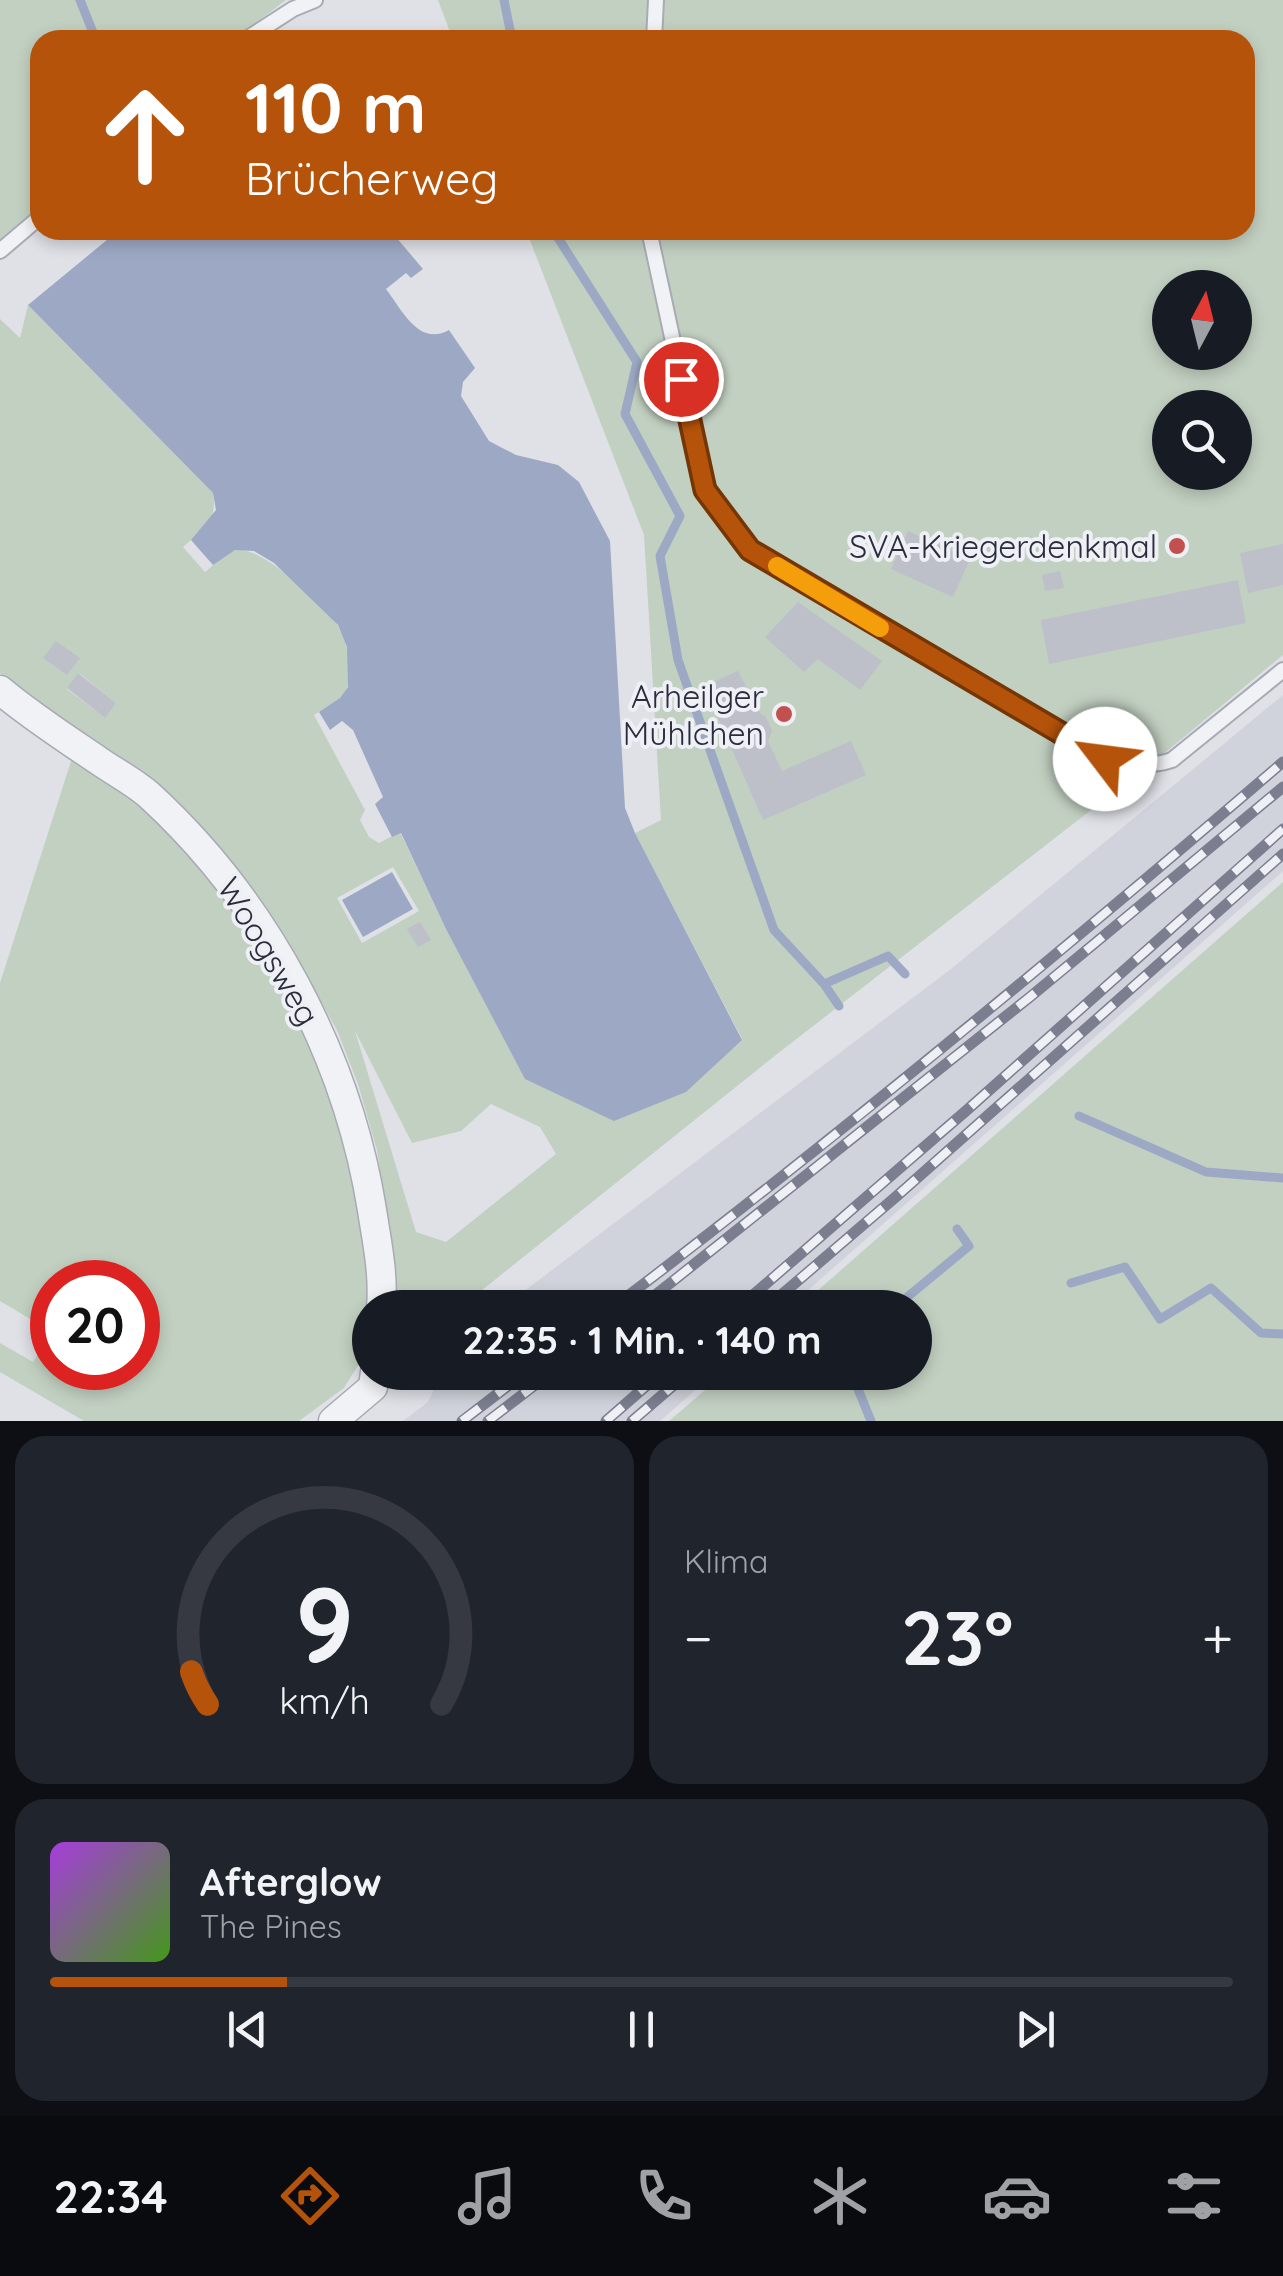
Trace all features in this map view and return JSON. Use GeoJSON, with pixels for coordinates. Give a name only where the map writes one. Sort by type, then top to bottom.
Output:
{"type":"FeatureCollection","features":[{"type":"Feature","properties":{"kind":"street","name":"Woogsweg"},"geometry":{"type":"LineString","coordinates":[[0,690],[29,715],[146,793],[215,863],[274,948],[343,1088],[358,1137],[383,1290]]}},
{"type":"Feature","properties":{"kind":"street"},"geometry":{"type":"LineString","coordinates":[[332,1421],[364,1390]]}},
{"type":"Feature","properties":{"kind":"lane"},"geometry":{"type":"LineString","coordinates":[[261,30],[315,0]]}},
{"type":"Feature","properties":{"kind":"lane"},"geometry":{"type":"LineString","coordinates":[[654,30],[656,0]]}},
{"type":"Feature","properties":{"kind":"lane"},"geometry":{"type":"LineString","coordinates":[[0,251],[30,225]]}},
{"type":"Feature","properties":{"kind":"lane"},"geometry":{"type":"LineString","coordinates":[[651,240],[705,490],[750,550],[1105,759],[1138,765],[1172,760],[1283,670]]}},
{"type":"Feature","properties":{"kind":"shaded area"},"geometry":{"type":"Polygon","coordinates":[[[1283,695],[1283,871],[808,1290],[526,1290],[951,969],[1283,695]]]}},
{"type":"Feature","properties":{"kind":"shaded area"},"geometry":{"type":"Polygon","coordinates":[[[434,1390],[696,1390],[660,1421],[403,1421],[428,1402],[434,1390]]]}},
{"type":"Feature","properties":{"kind":"green space"},"geometry":{"type":"Polygon","coordinates":[[[0,0],[286,0],[246,30],[30,30],[30,216],[0,241],[0,0]]]}},
{"type":"Feature","properties":{"kind":"green space"},"geometry":{"type":"Polygon","coordinates":[[[438,0],[1283,0],[1283,655],[1167,751],[772,1058],[482,1290],[396,1290],[377,1150],[337,1030],[289,947],[265,959],[310,1044],[348,1151],[369,1290],[352,1290],[352,1375],[344,1388],[299,1421],[84,1421],[31,1390],[160,1390],[160,1260],[30,1260],[30,1319],[0,1301],[0,983],[72,758],[34,701],[0,673],[0,319],[20,338],[28,305],[213,493],[211,518],[183,547],[205,572],[232,551],[247,551],[292,578],[338,626],[349,655],[348,685],[339,699],[314,715],[365,810],[360,820],[369,837],[379,843],[400,832],[445,927],[742,1039],[635,833],[661,820],[644,535],[530,240],[1255,240],[1255,30],[449,30],[438,0]],[[79,673],[67,689],[104,717],[116,703],[79,673]],[[393,867],[337,898],[362,943],[419,911],[393,867]],[[355,1031],[416,1232],[446,1242],[556,1154],[540,1127],[491,1104],[461,1131],[412,1143],[355,1031]]]}},
{"type":"Feature","properties":{"kind":"green space"},"geometry":{"type":"Polygon","coordinates":[[[1283,882],[1283,1421],[669,1421],[705,1390],[932,1390],[932,1290],[818,1290],[1283,882]]]}},
{"type":"Feature","properties":{"kind":"green space"},"geometry":{"type":"Polygon","coordinates":[[[0,1343],[30,1360],[30,1390],[0,1372],[0,1343]]]}},
{"type":"Feature","properties":{"kind":"water","name":"Arheilger Mühlchen"},"geometry":{"type":"Polygon","coordinates":[[[107,240],[398,240],[423,269],[411,278],[406,273],[386,289],[420,330],[438,334],[449,330],[475,368],[463,382],[461,396],[489,441],[516,455],[558,465],[579,482],[610,541],[625,808],[742,1040],[686,1092],[614,1121],[525,1079],[445,927],[401,833],[392,837],[375,804],[383,797],[353,730],[342,721],[330,730],[319,712],[340,698],[348,687],[347,647],[338,625],[274,563],[254,551],[235,550],[213,565],[191,540],[216,510],[213,493],[28,305],[107,240]]]}},
{"type":"Feature","properties":{"kind":"water"},"geometry":{"type":"Polygon","coordinates":[[[392,872],[413,909],[363,937],[342,900],[392,872]]]}},
{"type":"Feature","properties":{"kind":"building"},"geometry":{"type":"Polygon","coordinates":[[[908,531],[970,559],[953,597],[891,569],[908,531]]]}},
{"type":"Feature","properties":{"kind":"building"},"geometry":{"type":"Polygon","coordinates":[[[1283,544],[1283,585],[1248,593],[1240,553],[1283,544]]]}},
{"type":"Feature","properties":{"kind":"building"},"geometry":{"type":"Polygon","coordinates":[[[1060,571],[1064,588],[1045,591],[1042,575],[1060,571]]]}},
{"type":"Feature","properties":{"kind":"building"},"geometry":{"type":"Polygon","coordinates":[[[1238,580],[1246,623],[1049,664],[1041,620],[1238,580]]]}},
{"type":"Feature","properties":{"kind":"building"},"geometry":{"type":"Polygon","coordinates":[[[798,602],[882,661],[860,690],[818,659],[804,672],[765,637],[798,602]]]}},
{"type":"Feature","properties":{"kind":"building"},"geometry":{"type":"Polygon","coordinates":[[[56,641],[80,658],[67,675],[43,658],[56,641]]]}},
{"type":"Feature","properties":{"kind":"building"},"geometry":{"type":"Polygon","coordinates":[[[738,671],[760,713],[766,717],[772,731],[768,741],[782,771],[851,741],[866,775],[763,820],[704,686],[738,671]]]}},
{"type":"Feature","properties":{"kind":"building"},"geometry":{"type":"Polygon","coordinates":[[[78,673],[116,703],[105,718],[67,688],[78,673]]]}},
{"type":"Feature","properties":{"kind":"building"},"geometry":{"type":"Polygon","coordinates":[[[420,922],[431,940],[418,947],[407,929],[420,922]]]}},
{"type":"Feature","properties":{"kind":"waterway"},"geometry":{"type":"LineString","coordinates":[[80,0],[92,30]]}},
{"type":"Feature","properties":{"kind":"waterway"},"geometry":{"type":"LineString","coordinates":[[504,0],[510,30]]}},
{"type":"Feature","properties":{"kind":"waterway"},"geometry":{"type":"LineString","coordinates":[[559,240],[637,362],[625,414],[680,516],[660,556],[678,660],[774,930],[839,1006]]}},
{"type":"Feature","properties":{"kind":"waterway"},"geometry":{"type":"LineString","coordinates":[[824,984],[888,956],[905,974]]}},
{"type":"Feature","properties":{"kind":"waterway"},"geometry":{"type":"LineString","coordinates":[[1079,1116],[1206,1172],[1283,1178]]}},
{"type":"Feature","properties":{"kind":"waterway"},"geometry":{"type":"LineString","coordinates":[[916,1290],[969,1246],[957,1229]]}},
{"type":"Feature","properties":{"kind":"waterway"},"geometry":{"type":"LineString","coordinates":[[1071,1283],[1125,1267],[1160,1319],[1211,1288],[1261,1333],[1283,1334]]}},
{"type":"Feature","properties":{"kind":"waterway"},"geometry":{"type":"LineString","coordinates":[[858,1390],[871,1421]]}},
{"type":"Feature","properties":{"kind":"railway"},"geometry":{"type":"LineString","coordinates":[[635,1290],[952,1040],[1283,762]]}},
{"type":"Feature","properties":{"kind":"railway"},"geometry":{"type":"LineString","coordinates":[[662,1290],[1030,997],[1283,787]]}},
{"type":"Feature","properties":{"kind":"railway"},"geometry":{"type":"LineString","coordinates":[[759,1290],[1283,829]]}},
{"type":"Feature","properties":{"kind":"railway"},"geometry":{"type":"LineString","coordinates":[[787,1290],[1283,854]]}},
{"type":"Feature","properties":{"kind":"railway"},"geometry":{"type":"LineString","coordinates":[[462,1421],[502,1390]]}},
{"type":"Feature","properties":{"kind":"railway"},"geometry":{"type":"LineString","coordinates":[[488,1421],[528,1390]]}},
{"type":"Feature","properties":{"kind":"railway"},"geometry":{"type":"LineString","coordinates":[[606,1421],[641,1390]]}},
{"type":"Feature","properties":{"kind":"railway"},"geometry":{"type":"LineString","coordinates":[[632,1421],[668,1390]]}},
{"type":"Feature","properties":{"kind":"slow traffic"},"geometry":{"type":"LineString","coordinates":[[777,566],[880,628]]}},
{"type":"Feature","properties":{"kind":"place","name":"SVA-Kriegerdenkmal"},"geometry":{"type":"Point","coordinates":[1177,546]}},
{"type":"Feature","properties":{"kind":"place","name":"Arheilger Mühlchen"},"geometry":{"type":"Point","coordinates":[784,714]}},
{"type":"Feature","properties":{"kind":"route"},"geometry":{"type":"LineString","coordinates":[[681,379],[705,490],[750,550],[1105,759]]}}]}
